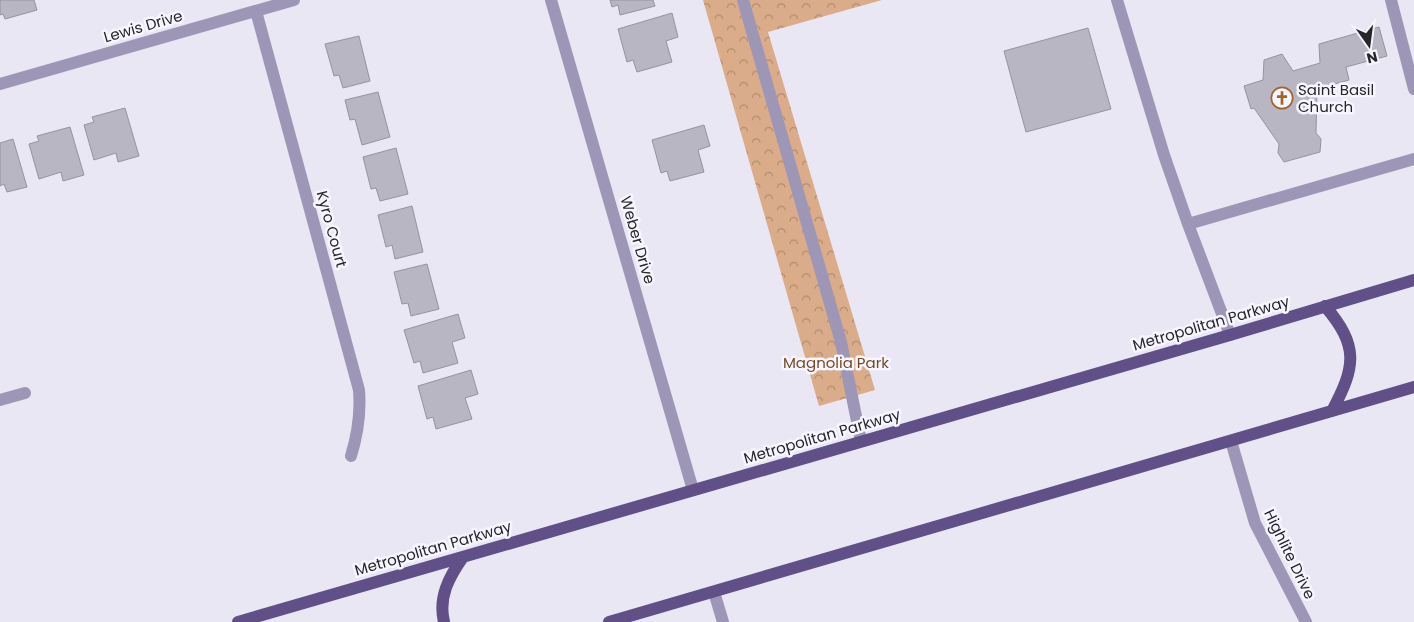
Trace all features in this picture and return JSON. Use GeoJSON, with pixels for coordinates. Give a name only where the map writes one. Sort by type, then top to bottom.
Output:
{"type":"FeatureCollection","features":[{"type":"Feature","properties":{"kind":"main road","name":"Metropolitan Parkway"},"geometry":{"type":"LineString","coordinates":[[245,621],[1414,280]]}},
{"type":"Feature","properties":{"kind":"main road"},"geometry":{"type":"LineString","coordinates":[[1325,306],[1340,324],[1347,338],[1351,355],[1350,371],[1344,389],[1332,410]]}},
{"type":"Feature","properties":{"kind":"main road"},"geometry":{"type":"LineString","coordinates":[[609,622],[1414,387]]}},
{"type":"Feature","properties":{"kind":"main road"},"geometry":{"type":"LineString","coordinates":[[444,622],[443,598],[448,578],[463,557]]}},
{"type":"Feature","properties":{"kind":"street","name":"Lewis Drive"},"geometry":{"type":"LineString","coordinates":[[0,84],[294,0]]}},
{"type":"Feature","properties":{"kind":"street","name":"Weber Drive"},"geometry":{"type":"LineString","coordinates":[[551,0],[693,490]]}},
{"type":"Feature","properties":{"kind":"street"},"geometry":{"type":"LineString","coordinates":[[743,0],[842,342],[861,441]]}},
{"type":"Feature","properties":{"kind":"street"},"geometry":{"type":"LineString","coordinates":[[1117,0],[1164,155],[1230,335]]}},
{"type":"Feature","properties":{"kind":"street"},"geometry":{"type":"LineString","coordinates":[[1390,0],[1414,89]]}},
{"type":"Feature","properties":{"kind":"street","name":"Kyro Court"},"geometry":{"type":"LineString","coordinates":[[256,11],[359,390],[361,413],[357,437],[351,456]]}},
{"type":"Feature","properties":{"kind":"street"},"geometry":{"type":"LineString","coordinates":[[1188,224],[1414,159]]}},
{"type":"Feature","properties":{"kind":"street"},"geometry":{"type":"LineString","coordinates":[[0,400],[25,393]]}},
{"type":"Feature","properties":{"kind":"street","name":"Highlite Drive"},"geometry":{"type":"LineString","coordinates":[[1231,441],[1256,523],[1306,622]]}},
{"type":"Feature","properties":{"kind":"street"},"geometry":{"type":"LineString","coordinates":[[714,592],[723,622]]}},
{"type":"Feature","properties":{"kind":"green space","name":"Magnolia Park"},"geometry":{"type":"Polygon","coordinates":[[[703,0],[882,0],[768,32],[875,390],[819,406],[703,0]]]}},
{"type":"Feature","properties":{"kind":"building"},"geometry":{"type":"Polygon","coordinates":[[[0,0],[34,0],[37,10],[5,19],[3,14],[0,15],[0,0]]]}},
{"type":"Feature","properties":{"kind":"building"},"geometry":{"type":"Polygon","coordinates":[[[610,0],[653,0],[655,6],[620,15],[618,5],[612,7],[610,0]]]}},
{"type":"Feature","properties":{"kind":"building"},"geometry":{"type":"Polygon","coordinates":[[[672,13],[678,37],[666,41],[672,62],[637,72],[633,60],[627,62],[618,29],[672,13]]]}},
{"type":"Feature","properties":{"kind":"building","name":"Saint Basil Church"},"geometry":{"type":"Polygon","coordinates":[[[1379,27],[1387,56],[1346,67],[1349,80],[1317,89],[1316,133],[1321,139],[1320,152],[1284,162],[1278,153],[1279,144],[1254,108],[1251,109],[1244,86],[1263,80],[1264,60],[1282,54],[1293,71],[1320,63],[1319,44],[1379,27]]]}},
{"type":"Feature","properties":{"kind":"building"},"geometry":{"type":"Polygon","coordinates":[[[1088,28],[1111,109],[1026,132],[1004,51],[1088,28]]]}},
{"type":"Feature","properties":{"kind":"building"},"geometry":{"type":"Polygon","coordinates":[[[359,36],[370,81],[343,88],[339,75],[334,76],[325,44],[359,36]]]}},
{"type":"Feature","properties":{"kind":"building"},"geometry":{"type":"Polygon","coordinates":[[[378,92],[390,137],[362,145],[355,119],[350,120],[345,100],[378,92]]]}},
{"type":"Feature","properties":{"kind":"building"},"geometry":{"type":"Polygon","coordinates":[[[125,108],[139,156],[118,162],[116,153],[94,160],[84,125],[94,122],[92,117],[125,108]]]}},
{"type":"Feature","properties":{"kind":"building"},"geometry":{"type":"Polygon","coordinates":[[[704,125],[710,146],[698,150],[704,172],[670,181],[667,171],[661,173],[652,140],[704,125]]]}},
{"type":"Feature","properties":{"kind":"building"},"geometry":{"type":"Polygon","coordinates":[[[70,127],[84,175],[63,181],[61,172],[39,179],[29,144],[39,141],[37,136],[70,127]]]}},
{"type":"Feature","properties":{"kind":"building"},"geometry":{"type":"Polygon","coordinates":[[[13,139],[27,187],[7,192],[4,184],[0,186],[0,143],[13,139]]]}},
{"type":"Feature","properties":{"kind":"building"},"geometry":{"type":"Polygon","coordinates":[[[396,148],[408,194],[380,201],[376,188],[371,189],[363,157],[396,148]]]}},
{"type":"Feature","properties":{"kind":"building"},"geometry":{"type":"Polygon","coordinates":[[[412,206],[423,252],[395,259],[392,245],[386,247],[378,215],[412,206]]]}},
{"type":"Feature","properties":{"kind":"building"},"geometry":{"type":"Polygon","coordinates":[[[427,264],[439,309],[411,316],[408,303],[402,304],[394,272],[427,264]]]}},
{"type":"Feature","properties":{"kind":"building"},"geometry":{"type":"Polygon","coordinates":[[[458,314],[465,338],[452,342],[458,363],[423,373],[420,361],[414,363],[404,330],[458,314]]]}},
{"type":"Feature","properties":{"kind":"building"},"geometry":{"type":"Polygon","coordinates":[[[471,370],[478,394],[465,398],[472,419],[436,429],[433,417],[427,419],[418,386],[471,370]]]}},
{"type":"Feature","properties":{"kind":"place","name":"Saint Basil Church"},"geometry":{"type":"Point","coordinates":[1282,98]}}]}
